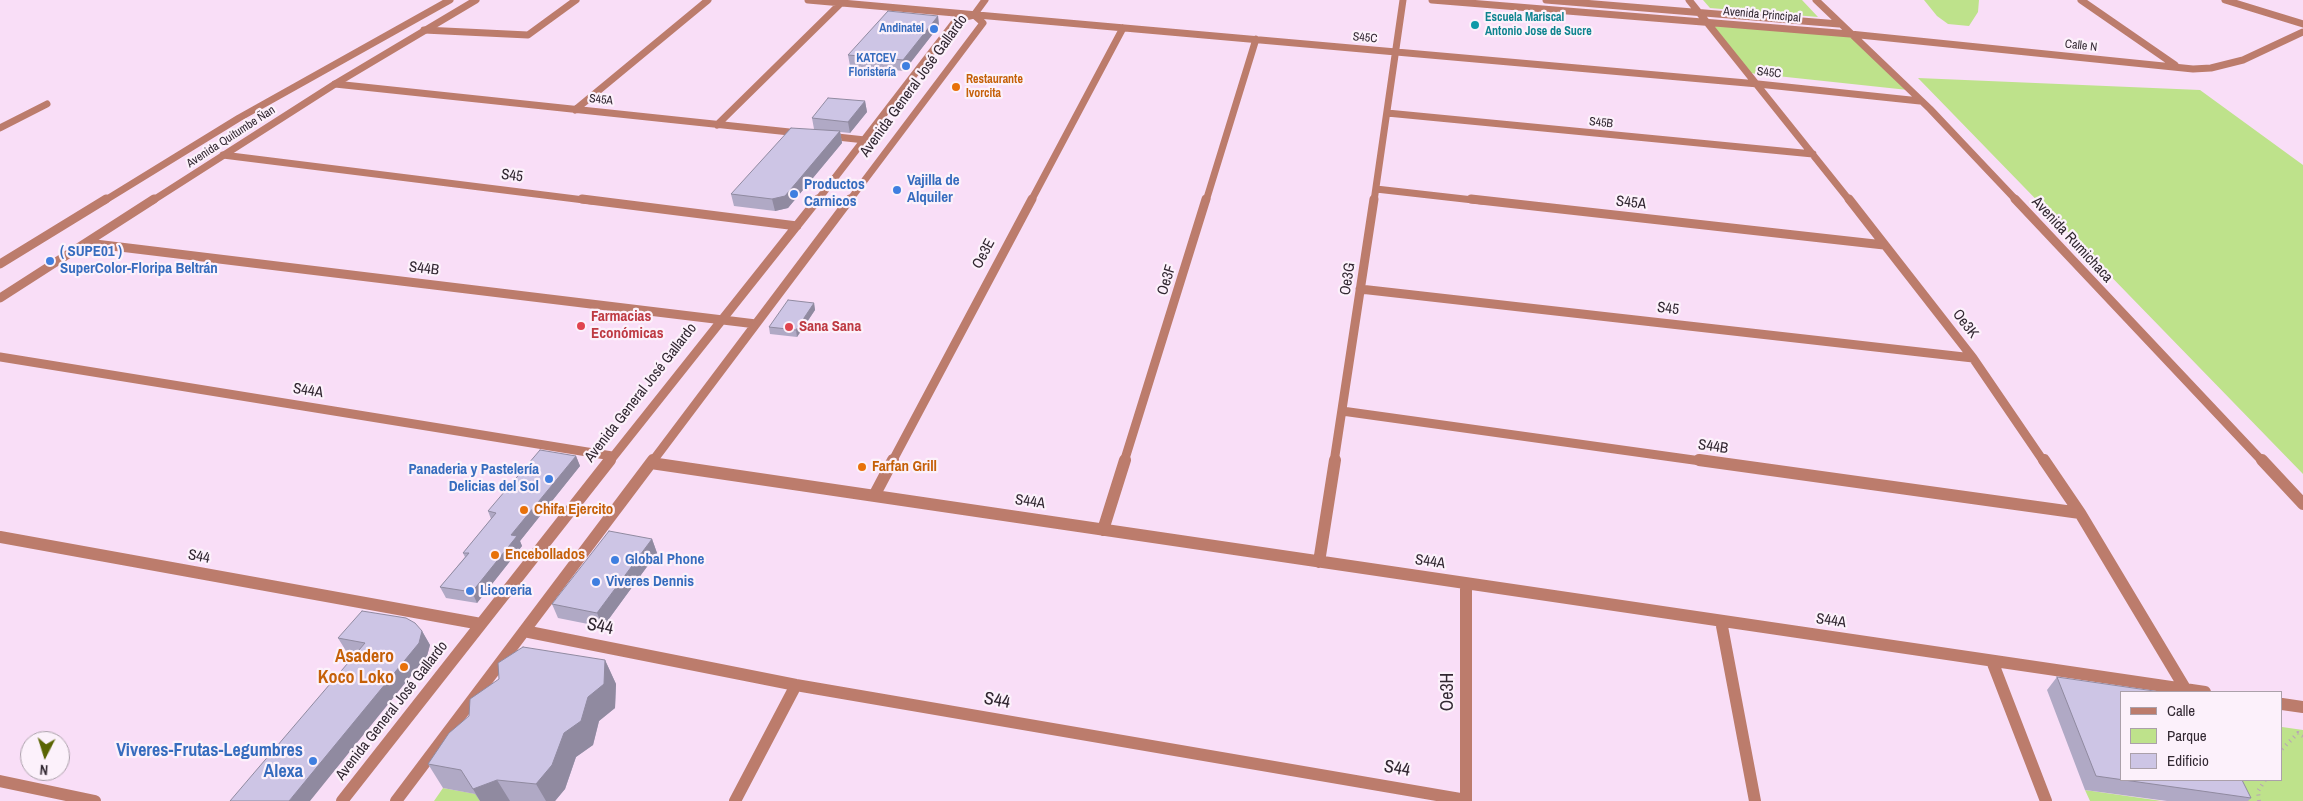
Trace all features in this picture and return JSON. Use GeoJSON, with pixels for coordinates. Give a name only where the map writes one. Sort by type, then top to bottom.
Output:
{"type":"FeatureCollection","features":[{"type":"Feature","properties":{"kind":"street"},"geometry":{"type":"LineString","coordinates":[[0,264],[239,118],[450,0]]}},
{"type":"Feature","properties":{"kind":"street","name":"Avenida Quitumbe Ñan"},"geometry":{"type":"LineString","coordinates":[[0,298],[335,84],[476,0]]}},
{"type":"Feature","properties":{"kind":"street"},"geometry":{"type":"LineString","coordinates":[[424,30],[528,35],[576,0]]}},
{"type":"Feature","properties":{"kind":"street"},"geometry":{"type":"LineString","coordinates":[[575,110],[708,0]]}},
{"type":"Feature","properties":{"kind":"street","name":"S45C"},"geometry":{"type":"LineString","coordinates":[[808,0],[1758,84],[1920,101]]}},
{"type":"Feature","properties":{"kind":"street","name":"Avenida General José Gallardo"},"geometry":{"type":"LineString","coordinates":[[342,801],[612,456],[720,320],[798,226],[957,19],[974,15],[985,0]]}},
{"type":"Feature","properties":{"kind":"street","name":"Oe3G"},"geometry":{"type":"LineString","coordinates":[[1319,562],[1397,52],[1402,0]]}},
{"type":"Feature","properties":{"kind":"street","name":"Avenida Principal"},"geometry":{"type":"LineString","coordinates":[[1432,0],[1850,34]]}},
{"type":"Feature","properties":{"kind":"street","name":"Avenida Principal"},"geometry":{"type":"LineString","coordinates":[[1546,0],[1839,24]]}},
{"type":"Feature","properties":{"kind":"street","name":"Oe3K"},"geometry":{"type":"LineString","coordinates":[[1689,0],[1758,84],[1973,358],[2080,513],[2186,690]]}},
{"type":"Feature","properties":{"kind":"street","name":"Avenida Rumichaca"},"geometry":{"type":"LineString","coordinates":[[1816,0],[1920,101],[2303,504]]}},
{"type":"Feature","properties":{"kind":"street"},"geometry":{"type":"LineString","coordinates":[[2080,0],[2178,67]]}},
{"type":"Feature","properties":{"kind":"street"},"geometry":{"type":"LineString","coordinates":[[2226,0],[2303,24]]}},
{"type":"Feature","properties":{"kind":"street"},"geometry":{"type":"LineString","coordinates":[[717,124],[841,3]]}},
{"type":"Feature","properties":{"kind":"street","name":"Avenida General José Gallardo"},"geometry":{"type":"LineString","coordinates":[[396,801],[983,22],[974,15]]}},
{"type":"Feature","properties":{"kind":"street","name":"Oe3E"},"geometry":{"type":"LineString","coordinates":[[874,496],[1123,28]]}},
{"type":"Feature","properties":{"kind":"street","name":"Calle N"},"geometry":{"type":"LineString","coordinates":[[1850,34],[2178,67],[2211,68],[2228,65],[2268,50],[2303,32]]}},
{"type":"Feature","properties":{"kind":"street","name":"Oe3F"},"geometry":{"type":"LineString","coordinates":[[1103,530],[1256,40]]}},
{"type":"Feature","properties":{"kind":"street","name":"S45A"},"geometry":{"type":"LineString","coordinates":[[335,84],[805,134]]}},
{"type":"Feature","properties":{"kind":"street"},"geometry":{"type":"LineString","coordinates":[[0,128],[47,104]]}},
{"type":"Feature","properties":{"kind":"street","name":"S45B"},"geometry":{"type":"LineString","coordinates":[[1387,113],[1813,154]]}},
{"type":"Feature","properties":{"kind":"street"},"geometry":{"type":"LineString","coordinates":[[815,135],[865,140]]}},
{"type":"Feature","properties":{"kind":"street","name":"S45"},"geometry":{"type":"LineString","coordinates":[[223,155],[798,226]]}},
{"type":"Feature","properties":{"kind":"street","name":"S45A"},"geometry":{"type":"LineString","coordinates":[[1376,189],[1884,245]]}},
{"type":"Feature","properties":{"kind":"street","name":"S44B"},"geometry":{"type":"LineString","coordinates":[[87,243],[756,324]]}},
{"type":"Feature","properties":{"kind":"street","name":"S45"},"geometry":{"type":"LineString","coordinates":[[1360,289],[1973,358]]}},
{"type":"Feature","properties":{"kind":"street","name":"S44A"},"geometry":{"type":"LineString","coordinates":[[0,357],[612,456]]}},
{"type":"Feature","properties":{"kind":"street","name":"S44B"},"geometry":{"type":"LineString","coordinates":[[1342,411],[2080,513]]}},
{"type":"Feature","properties":{"kind":"street","name":"S44A"},"geometry":{"type":"LineString","coordinates":[[651,463],[2196,691]]}},
{"type":"Feature","properties":{"kind":"street","name":"S44"},"geometry":{"type":"LineString","coordinates":[[0,537],[481,624]]}},
{"type":"Feature","properties":{"kind":"street","name":"Oe3H"},"geometry":{"type":"LineString","coordinates":[[1466,583],[1466,801]]}},
{"type":"Feature","properties":{"kind":"street"},"geometry":{"type":"LineString","coordinates":[[1721,621],[1755,801]]}},
{"type":"Feature","properties":{"kind":"street","name":"S44"},"geometry":{"type":"LineString","coordinates":[[524,631],[796,685],[1466,801]]}},
{"type":"Feature","properties":{"kind":"street"},"geometry":{"type":"LineString","coordinates":[[1992,661],[2046,801]]}},
{"type":"Feature","properties":{"kind":"street"},"geometry":{"type":"LineString","coordinates":[[735,801],[796,685]]}},
{"type":"Feature","properties":{"kind":"street"},"geometry":{"type":"LineString","coordinates":[[2283,704],[2303,707]]}},
{"type":"Feature","properties":{"kind":"street"},"geometry":{"type":"LineString","coordinates":[[0,781],[95,801]]}},
{"type":"Feature","properties":{"kind":"path"},"geometry":{"type":"LineString","coordinates":[[2283,748],[2298,733],[2303,736]]}},
{"type":"Feature","properties":{"kind":"path"},"geometry":{"type":"LineString","coordinates":[[2259,801],[2258,792],[2264,781]]}},
{"type":"Feature","properties":{"kind":"green space"},"geometry":{"type":"Polygon","coordinates":[[[1703,0],[1802,0],[1818,17],[1710,8],[1703,0]]]}},
{"type":"Feature","properties":{"kind":"green space"},"geometry":{"type":"Polygon","coordinates":[[[1924,0],[1979,0],[1978,12],[1969,26],[1948,24],[1937,16],[1924,0]]]}},
{"type":"Feature","properties":{"kind":"green space"},"geometry":{"type":"Polygon","coordinates":[[[1707,22],[1850,34],[1908,90],[1749,73],[1707,22]]]}},
{"type":"Feature","properties":{"kind":"green space"},"geometry":{"type":"Polygon","coordinates":[[[1918,78],[2200,90],[2303,165],[2303,474],[1918,78]]]}},
{"type":"Feature","properties":{"kind":"green space"},"geometry":{"type":"Polygon","coordinates":[[[2283,727],[2303,730],[2303,801],[2233,801],[2223,781],[2283,781],[2283,727]]]}},
{"type":"Feature","properties":{"kind":"green space"},"geometry":{"type":"Polygon","coordinates":[[[443,788],[476,794],[480,801],[434,801],[443,788]]]}},
{"type":"Feature","properties":{"kind":"green space"},"geometry":{"type":"Polygon","coordinates":[[[2085,790],[2162,801],[2090,801],[2085,790]]]}},
{"type":"Feature","properties":{"kind":"building"},"geometry":{"type":"Polygon","coordinates":[[[888,11],[938,16],[903,60],[848,55],[888,11]]]}},
{"type":"Feature","properties":{"kind":"building"},"geometry":{"type":"Polygon","coordinates":[[[828,98],[865,101],[848,122],[812,118],[828,98]]]}},
{"type":"Feature","properties":{"kind":"building"},"geometry":{"type":"Polygon","coordinates":[[[791,128],[840,131],[785,196],[772,199],[731,194],[791,128]]]}},
{"type":"Feature","properties":{"kind":"building"},"geometry":{"type":"Polygon","coordinates":[[[788,300],[814,303],[796,330],[769,327],[788,300]]]}},
{"type":"Feature","properties":{"kind":"building"},"geometry":{"type":"Polygon","coordinates":[[[540,450],[576,456],[511,535],[517,536],[472,592],[440,587],[469,553],[463,553],[496,513],[488,511],[540,450]]]}},
{"type":"Feature","properties":{"kind":"building"},"geometry":{"type":"Polygon","coordinates":[[[609,531],[652,539],[597,613],[552,604],[609,531]]]}},
{"type":"Feature","properties":{"kind":"building"},"geometry":{"type":"Polygon","coordinates":[[[362,611],[406,618],[415,623],[422,631],[419,643],[289,801],[230,801],[365,643],[338,638],[362,611]]]}},
{"type":"Feature","properties":{"kind":"building"},"geometry":{"type":"Polygon","coordinates":[[[523,647],[605,660],[604,684],[588,697],[581,721],[564,733],[552,765],[536,784],[497,780],[473,789],[461,770],[428,764],[449,733],[469,716],[470,699],[499,679],[498,663],[523,647]]]}},
{"type":"Feature","properties":{"kind":"building"},"geometry":{"type":"Polygon","coordinates":[[[2057,677],[2154,691],[2120,691],[2120,780],[2096,776],[2057,677]]]}},
{"type":"Feature","properties":{"kind":"building"},"geometry":{"type":"Polygon","coordinates":[[[2131,781],[2242,781],[2251,798],[2131,781]]]}},
{"type":"Feature","properties":{"kind":"place","name":"Escuela Mariscal Antonio Jose de Sucre"},"geometry":{"type":"Point","coordinates":[1475,25]}},
{"type":"Feature","properties":{"kind":"place","name":"Andinatel"},"geometry":{"type":"Point","coordinates":[934,29]}},
{"type":"Feature","properties":{"kind":"place","name":"KATCEV Floristería"},"geometry":{"type":"Point","coordinates":[906,66]}},
{"type":"Feature","properties":{"kind":"place","name":"Restaurante Ivorcita"},"geometry":{"type":"Point","coordinates":[956,87]}},
{"type":"Feature","properties":{"kind":"place","name":"Vajilla de Alquiler"},"geometry":{"type":"Point","coordinates":[897,190]}},
{"type":"Feature","properties":{"kind":"place","name":"Productos Carnicos"},"geometry":{"type":"Point","coordinates":[794,194]}},
{"type":"Feature","properties":{"kind":"place","name":"( SUPE01 ) SuperColor-Floripa Beltrán"},"geometry":{"type":"Point","coordinates":[50,261]}},
{"type":"Feature","properties":{"kind":"place","name":"Farmacias Económicas"},"geometry":{"type":"Point","coordinates":[581,326]}},
{"type":"Feature","properties":{"kind":"place","name":"Sana Sana"},"geometry":{"type":"Point","coordinates":[789,327]}},
{"type":"Feature","properties":{"kind":"place","name":"Farfan Grill"},"geometry":{"type":"Point","coordinates":[862,467]}},
{"type":"Feature","properties":{"kind":"place","name":"Panaderia y Pastelería Delicias del Sol"},"geometry":{"type":"Point","coordinates":[549,479]}},
{"type":"Feature","properties":{"kind":"place","name":"Chifa Ejercito"},"geometry":{"type":"Point","coordinates":[524,510]}},
{"type":"Feature","properties":{"kind":"place","name":"Encebollados"},"geometry":{"type":"Point","coordinates":[495,555]}},
{"type":"Feature","properties":{"kind":"place","name":"Global Phone"},"geometry":{"type":"Point","coordinates":[615,560]}},
{"type":"Feature","properties":{"kind":"place","name":"Viveres Dennis"},"geometry":{"type":"Point","coordinates":[596,582]}},
{"type":"Feature","properties":{"kind":"place","name":"Licoreria"},"geometry":{"type":"Point","coordinates":[470,591]}},
{"type":"Feature","properties":{"kind":"place","name":"Asadero Koco Loko"},"geometry":{"type":"Point","coordinates":[404,667]}},
{"type":"Feature","properties":{"kind":"place","name":"Viveres-Frutas-Legumbres Alexa"},"geometry":{"type":"Point","coordinates":[313,761]}}]}
